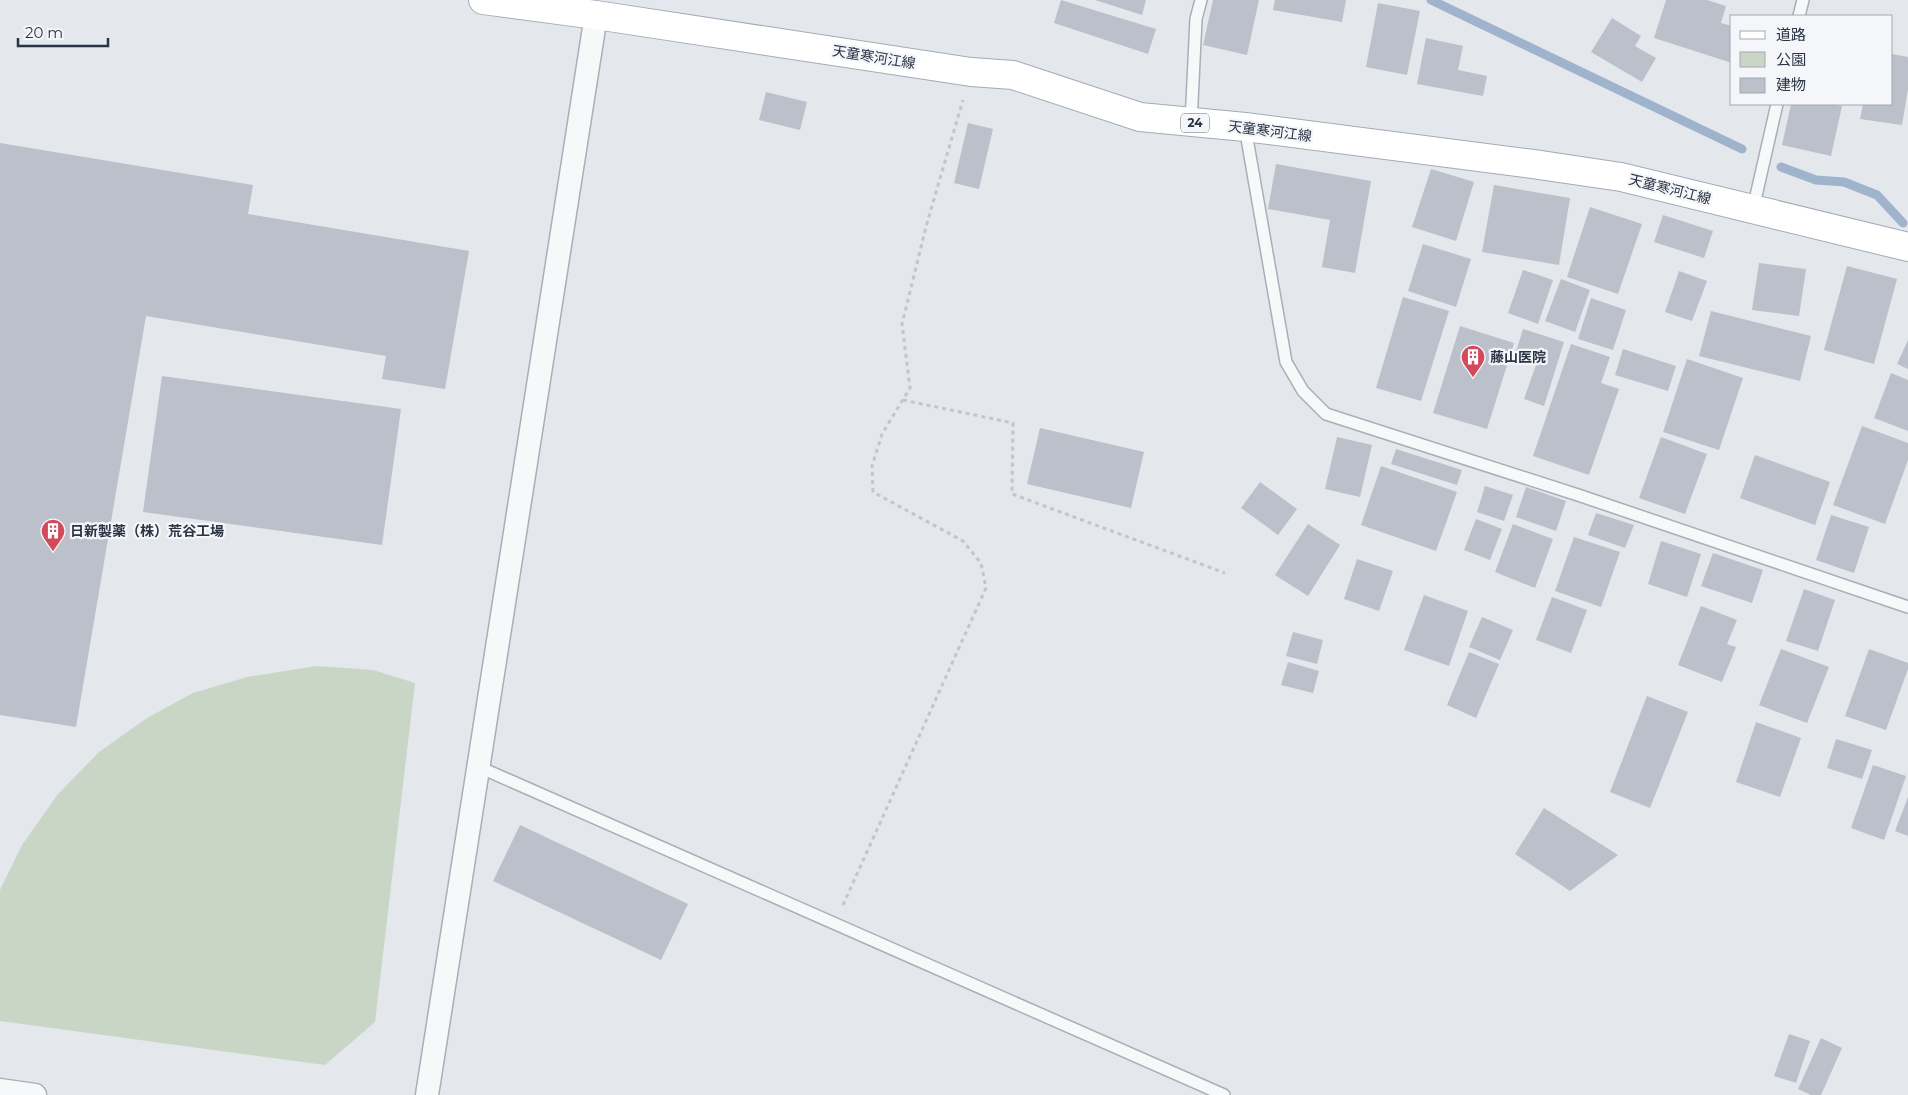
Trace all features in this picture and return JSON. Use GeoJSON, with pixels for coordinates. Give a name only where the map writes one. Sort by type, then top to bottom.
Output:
{"type":"FeatureCollection","features":[{"type":"Feature","properties":{"kind":"main road","name":"天童寒河江線"},"geometry":{"type":"LineString","coordinates":[[483,0],[596,15],[971,72],[1013,75],[1140,117],[1245,127],[1621,177],[1908,247]]}},
{"type":"Feature","properties":{"kind":"street"},"geometry":{"type":"LineString","coordinates":[[427,1095],[596,15]]}},
{"type":"Feature","properties":{"kind":"street"},"geometry":{"type":"LineString","coordinates":[[0,1090],[35,1095]]}},
{"type":"Feature","properties":{"kind":"lane"},"geometry":{"type":"LineString","coordinates":[[1191,123],[1196,19],[1201,0]]}},
{"type":"Feature","properties":{"kind":"lane"},"geometry":{"type":"LineString","coordinates":[[1799,15],[1803,0]]}},
{"type":"Feature","properties":{"kind":"lane"},"geometry":{"type":"LineString","coordinates":[[1753,209],[1778,105]]}},
{"type":"Feature","properties":{"kind":"lane"},"geometry":{"type":"LineString","coordinates":[[1245,127],[1286,362],[1303,392],[1326,414],[1578,495],[1908,607]]}},
{"type":"Feature","properties":{"kind":"lane"},"geometry":{"type":"LineString","coordinates":[[479,767],[1224,1095]]}},
{"type":"Feature","properties":{"kind":"path"},"geometry":{"type":"LineString","coordinates":[[835,924],[986,588],[981,563],[963,542],[873,492],[872,466],[882,434],[910,388],[902,324],[927,223],[971,72]]}},
{"type":"Feature","properties":{"kind":"path"},"geometry":{"type":"LineString","coordinates":[[903,400],[1013,423],[1012,494],[1225,573]]}},
{"type":"Feature","properties":{"kind":"green space"},"geometry":{"type":"Polygon","coordinates":[[[316,666],[373,670],[415,683],[375,1022],[325,1065],[0,1021],[0,890],[22,845],[58,794],[99,752],[147,718],[193,693],[247,677],[316,666]]]}},
{"type":"Feature","properties":{"kind":"building"},"geometry":{"type":"Polygon","coordinates":[[[1061,0],[1156,29],[1148,54],[1054,23],[1061,0]]]}},
{"type":"Feature","properties":{"kind":"building"},"geometry":{"type":"Polygon","coordinates":[[[1095,0],[1146,0],[1142,15],[1095,0]]]}},
{"type":"Feature","properties":{"kind":"building"},"geometry":{"type":"Polygon","coordinates":[[[1213,0],[1259,0],[1247,55],[1203,45],[1213,0]]]}},
{"type":"Feature","properties":{"kind":"building"},"geometry":{"type":"Polygon","coordinates":[[[1275,0],[1346,0],[1342,22],[1273,10],[1275,0]]]}},
{"type":"Feature","properties":{"kind":"building"},"geometry":{"type":"Polygon","coordinates":[[[1666,0],[1707,0],[1726,6],[1721,23],[1730,25],[1730,62],[1654,38],[1666,0]]]}},
{"type":"Feature","properties":{"kind":"building"},"geometry":{"type":"Polygon","coordinates":[[[1378,3],[1420,11],[1407,75],[1366,67],[1378,3]]]}},
{"type":"Feature","properties":{"kind":"building"},"geometry":{"type":"Polygon","coordinates":[[[1612,18],[1641,36],[1635,46],[1656,58],[1642,82],[1591,52],[1612,18]]]}},
{"type":"Feature","properties":{"kind":"building"},"geometry":{"type":"Polygon","coordinates":[[[1426,38],[1463,46],[1458,70],[1487,76],[1483,96],[1417,84],[1426,38]]]}},
{"type":"Feature","properties":{"kind":"building"},"geometry":{"type":"Polygon","coordinates":[[[1893,54],[1908,57],[1908,89],[1902,125],[1860,119],[1863,105],[1893,105],[1893,54]]]}},
{"type":"Feature","properties":{"kind":"building"},"geometry":{"type":"Polygon","coordinates":[[[766,92],[807,102],[800,130],[759,120],[766,92]]]}},
{"type":"Feature","properties":{"kind":"building"},"geometry":{"type":"Polygon","coordinates":[[[1791,105],[1842,106],[1831,156],[1782,145],[1791,105]]]}},
{"type":"Feature","properties":{"kind":"building"},"geometry":{"type":"Polygon","coordinates":[[[968,123],[993,129],[979,189],[954,183],[968,123]]]}},
{"type":"Feature","properties":{"kind":"building","name":"日新製薬（株）荒谷工場"},"geometry":{"type":"Polygon","coordinates":[[[0,143],[253,185],[248,214],[469,251],[445,389],[382,379],[386,356],[146,316],[76,727],[0,715],[0,143]]]}},
{"type":"Feature","properties":{"kind":"building"},"geometry":{"type":"Polygon","coordinates":[[[1276,164],[1371,181],[1355,273],[1322,267],[1330,220],[1268,209],[1276,164]]]}},
{"type":"Feature","properties":{"kind":"building"},"geometry":{"type":"Polygon","coordinates":[[[1431,169],[1474,182],[1456,241],[1412,227],[1431,169]]]}},
{"type":"Feature","properties":{"kind":"building"},"geometry":{"type":"Polygon","coordinates":[[[1494,185],[1570,198],[1559,265],[1482,252],[1494,185]]]}},
{"type":"Feature","properties":{"kind":"building"},"geometry":{"type":"Polygon","coordinates":[[[1590,207],[1642,224],[1618,294],[1567,277],[1590,207]]]}},
{"type":"Feature","properties":{"kind":"building"},"geometry":{"type":"Polygon","coordinates":[[[1663,215],[1713,231],[1704,258],[1654,242],[1663,215]]]}},
{"type":"Feature","properties":{"kind":"building"},"geometry":{"type":"Polygon","coordinates":[[[1423,244],[1471,259],[1456,307],[1408,291],[1423,244]]]}},
{"type":"Feature","properties":{"kind":"building"},"geometry":{"type":"Polygon","coordinates":[[[1759,263],[1806,269],[1799,316],[1752,310],[1759,263]]]}},
{"type":"Feature","properties":{"kind":"building"},"geometry":{"type":"Polygon","coordinates":[[[1847,266],[1897,279],[1874,364],[1824,350],[1847,266]]]}},
{"type":"Feature","properties":{"kind":"building"},"geometry":{"type":"Polygon","coordinates":[[[1523,270],[1553,280],[1538,324],[1508,313],[1523,270]]]}},
{"type":"Feature","properties":{"kind":"building"},"geometry":{"type":"Polygon","coordinates":[[[1679,271],[1707,281],[1692,321],[1665,312],[1679,271]]]}},
{"type":"Feature","properties":{"kind":"building"},"geometry":{"type":"Polygon","coordinates":[[[1561,279],[1590,290],[1575,332],[1545,321],[1561,279]]]}},
{"type":"Feature","properties":{"kind":"building"},"geometry":{"type":"Polygon","coordinates":[[[1403,297],[1449,311],[1421,401],[1376,388],[1403,297]]]}},
{"type":"Feature","properties":{"kind":"building"},"geometry":{"type":"Polygon","coordinates":[[[1591,298],[1626,310],[1613,350],[1578,339],[1591,298]]]}},
{"type":"Feature","properties":{"kind":"building"},"geometry":{"type":"Polygon","coordinates":[[[1711,311],[1811,336],[1800,381],[1699,356],[1711,311]]]}},
{"type":"Feature","properties":{"kind":"building","name":"藤山医院"},"geometry":{"type":"Polygon","coordinates":[[[1460,326],[1514,343],[1487,429],[1433,413],[1460,326]]]}},
{"type":"Feature","properties":{"kind":"building"},"geometry":{"type":"Polygon","coordinates":[[[1523,329],[1564,342],[1544,406],[1524,399],[1536,365],[1514,358],[1523,329]]]}},
{"type":"Feature","properties":{"kind":"building"},"geometry":{"type":"Polygon","coordinates":[[[1908,340],[1908,369],[1897,364],[1908,340]]]}},
{"type":"Feature","properties":{"kind":"building"},"geometry":{"type":"Polygon","coordinates":[[[1571,344],[1610,357],[1601,383],[1619,389],[1589,475],[1533,456],[1571,344]]]}},
{"type":"Feature","properties":{"kind":"building"},"geometry":{"type":"Polygon","coordinates":[[[1623,349],[1676,366],[1668,391],[1615,375],[1623,349]]]}},
{"type":"Feature","properties":{"kind":"building"},"geometry":{"type":"Polygon","coordinates":[[[1687,359],[1743,378],[1719,450],[1663,432],[1687,359]]]}},
{"type":"Feature","properties":{"kind":"building"},"geometry":{"type":"Polygon","coordinates":[[[1891,373],[1908,380],[1908,431],[1874,418],[1891,373]]]}},
{"type":"Feature","properties":{"kind":"building"},"geometry":{"type":"Polygon","coordinates":[[[162,376],[401,409],[382,545],[143,512],[162,376]]]}},
{"type":"Feature","properties":{"kind":"building"},"geometry":{"type":"Polygon","coordinates":[[[1862,426],[1908,443],[1908,460],[1885,524],[1833,505],[1862,426]]]}},
{"type":"Feature","properties":{"kind":"building"},"geometry":{"type":"Polygon","coordinates":[[[1040,428],[1144,452],[1131,508],[1027,484],[1040,428]]]}},
{"type":"Feature","properties":{"kind":"building"},"geometry":{"type":"Polygon","coordinates":[[[1337,437],[1372,445],[1360,497],[1325,489],[1337,437]]]}},
{"type":"Feature","properties":{"kind":"building"},"geometry":{"type":"Polygon","coordinates":[[[1661,437],[1707,454],[1685,514],[1639,498],[1661,437]]]}},
{"type":"Feature","properties":{"kind":"building"},"geometry":{"type":"Polygon","coordinates":[[[1396,449],[1462,470],[1457,485],[1391,464],[1396,449]]]}},
{"type":"Feature","properties":{"kind":"building"},"geometry":{"type":"Polygon","coordinates":[[[1755,455],[1830,482],[1815,525],[1740,498],[1755,455]]]}},
{"type":"Feature","properties":{"kind":"building"},"geometry":{"type":"Polygon","coordinates":[[[1381,466],[1457,492],[1436,551],[1361,525],[1381,466]]]}},
{"type":"Feature","properties":{"kind":"building"},"geometry":{"type":"Polygon","coordinates":[[[1260,482],[1297,509],[1278,535],[1241,508],[1260,482]]]}},
{"type":"Feature","properties":{"kind":"building"},"geometry":{"type":"Polygon","coordinates":[[[1485,486],[1513,495],[1504,521],[1477,512],[1485,486]]]}},
{"type":"Feature","properties":{"kind":"building"},"geometry":{"type":"Polygon","coordinates":[[[1526,487],[1566,501],[1556,531],[1516,517],[1526,487]]]}},
{"type":"Feature","properties":{"kind":"building"},"geometry":{"type":"Polygon","coordinates":[[[1596,513],[1634,525],[1625,548],[1588,535],[1596,513]]]}},
{"type":"Feature","properties":{"kind":"building"},"geometry":{"type":"Polygon","coordinates":[[[1831,515],[1869,527],[1854,573],[1816,560],[1831,515]]]}},
{"type":"Feature","properties":{"kind":"building"},"geometry":{"type":"Polygon","coordinates":[[[1476,519],[1502,529],[1490,560],[1464,550],[1476,519]]]}},
{"type":"Feature","properties":{"kind":"building"},"geometry":{"type":"Polygon","coordinates":[[[1308,524],[1340,545],[1308,596],[1275,575],[1308,524]]]}},
{"type":"Feature","properties":{"kind":"building"},"geometry":{"type":"Polygon","coordinates":[[[1513,524],[1553,539],[1535,588],[1495,572],[1513,524]]]}},
{"type":"Feature","properties":{"kind":"building"},"geometry":{"type":"Polygon","coordinates":[[[1574,537],[1620,552],[1601,607],[1555,591],[1574,537]]]}},
{"type":"Feature","properties":{"kind":"building"},"geometry":{"type":"Polygon","coordinates":[[[1661,541],[1701,554],[1687,597],[1648,584],[1661,541]]]}},
{"type":"Feature","properties":{"kind":"building"},"geometry":{"type":"Polygon","coordinates":[[[1713,553],[1763,570],[1752,603],[1701,586],[1713,553]]]}},
{"type":"Feature","properties":{"kind":"building"},"geometry":{"type":"Polygon","coordinates":[[[1357,559],[1393,571],[1379,611],[1344,599],[1357,559]]]}},
{"type":"Feature","properties":{"kind":"building"},"geometry":{"type":"Polygon","coordinates":[[[1804,589],[1835,600],[1818,651],[1786,641],[1804,589]]]}},
{"type":"Feature","properties":{"kind":"building"},"geometry":{"type":"Polygon","coordinates":[[[1424,595],[1468,611],[1449,666],[1404,650],[1424,595]]]}},
{"type":"Feature","properties":{"kind":"building"},"geometry":{"type":"Polygon","coordinates":[[[1552,597],[1587,610],[1571,653],[1536,640],[1552,597]]]}},
{"type":"Feature","properties":{"kind":"building"},"geometry":{"type":"Polygon","coordinates":[[[1701,606],[1737,620],[1727,644],[1736,647],[1722,682],[1678,665],[1701,606]]]}},
{"type":"Feature","properties":{"kind":"building"},"geometry":{"type":"Polygon","coordinates":[[[1482,617],[1513,630],[1500,660],[1469,647],[1482,617]]]}},
{"type":"Feature","properties":{"kind":"building"},"geometry":{"type":"Polygon","coordinates":[[[1293,632],[1323,640],[1317,664],[1286,656],[1293,632]]]}},
{"type":"Feature","properties":{"kind":"building"},"geometry":{"type":"Polygon","coordinates":[[[1781,649],[1829,667],[1807,723],[1759,705],[1781,649]]]}},
{"type":"Feature","properties":{"kind":"building"},"geometry":{"type":"Polygon","coordinates":[[[1869,649],[1908,663],[1908,669],[1886,730],[1845,716],[1869,649]]]}},
{"type":"Feature","properties":{"kind":"building"},"geometry":{"type":"Polygon","coordinates":[[[1469,652],[1499,664],[1476,718],[1447,705],[1469,652]]]}},
{"type":"Feature","properties":{"kind":"building"},"geometry":{"type":"Polygon","coordinates":[[[1288,662],[1319,671],[1313,693],[1281,685],[1288,662]]]}},
{"type":"Feature","properties":{"kind":"building"},"geometry":{"type":"Polygon","coordinates":[[[1647,696],[1688,712],[1650,808],[1610,792],[1647,696]]]}},
{"type":"Feature","properties":{"kind":"building"},"geometry":{"type":"Polygon","coordinates":[[[1756,722],[1801,738],[1780,797],[1736,782],[1756,722]]]}},
{"type":"Feature","properties":{"kind":"building"},"geometry":{"type":"Polygon","coordinates":[[[1836,739],[1872,750],[1862,779],[1827,768],[1836,739]]]}},
{"type":"Feature","properties":{"kind":"building"},"geometry":{"type":"Polygon","coordinates":[[[1873,765],[1906,776],[1884,840],[1851,828],[1873,765]]]}},
{"type":"Feature","properties":{"kind":"building"},"geometry":{"type":"Polygon","coordinates":[[[1908,797],[1908,836],[1895,831],[1908,797]]]}},
{"type":"Feature","properties":{"kind":"building"},"geometry":{"type":"Polygon","coordinates":[[[1544,808],[1618,855],[1570,891],[1515,854],[1544,808]]]}},
{"type":"Feature","properties":{"kind":"building"},"geometry":{"type":"Polygon","coordinates":[[[520,825],[688,904],[661,960],[493,881],[520,825]]]}},
{"type":"Feature","properties":{"kind":"building"},"geometry":{"type":"Polygon","coordinates":[[[1789,1034],[1810,1041],[1796,1083],[1774,1076],[1789,1034]]]}},
{"type":"Feature","properties":{"kind":"building"},"geometry":{"type":"Polygon","coordinates":[[[1821,1038],[1842,1048],[1821,1095],[1811,1095],[1798,1089],[1821,1038]]]}},
{"type":"Feature","properties":{"kind":"waterway"},"geometry":{"type":"LineString","coordinates":[[1431,0],[1742,149]]}},
{"type":"Feature","properties":{"kind":"waterway"},"geometry":{"type":"LineString","coordinates":[[1781,167],[1816,180],[1844,182],[1877,195],[1903,223]]}},
{"type":"Feature","properties":{"kind":"place","name":"藤山医院"},"geometry":{"type":"Point","coordinates":[1473,378]}},
{"type":"Feature","properties":{"kind":"place","name":"日新製薬（株）荒谷工場"},"geometry":{"type":"Point","coordinates":[53,552]}}]}
